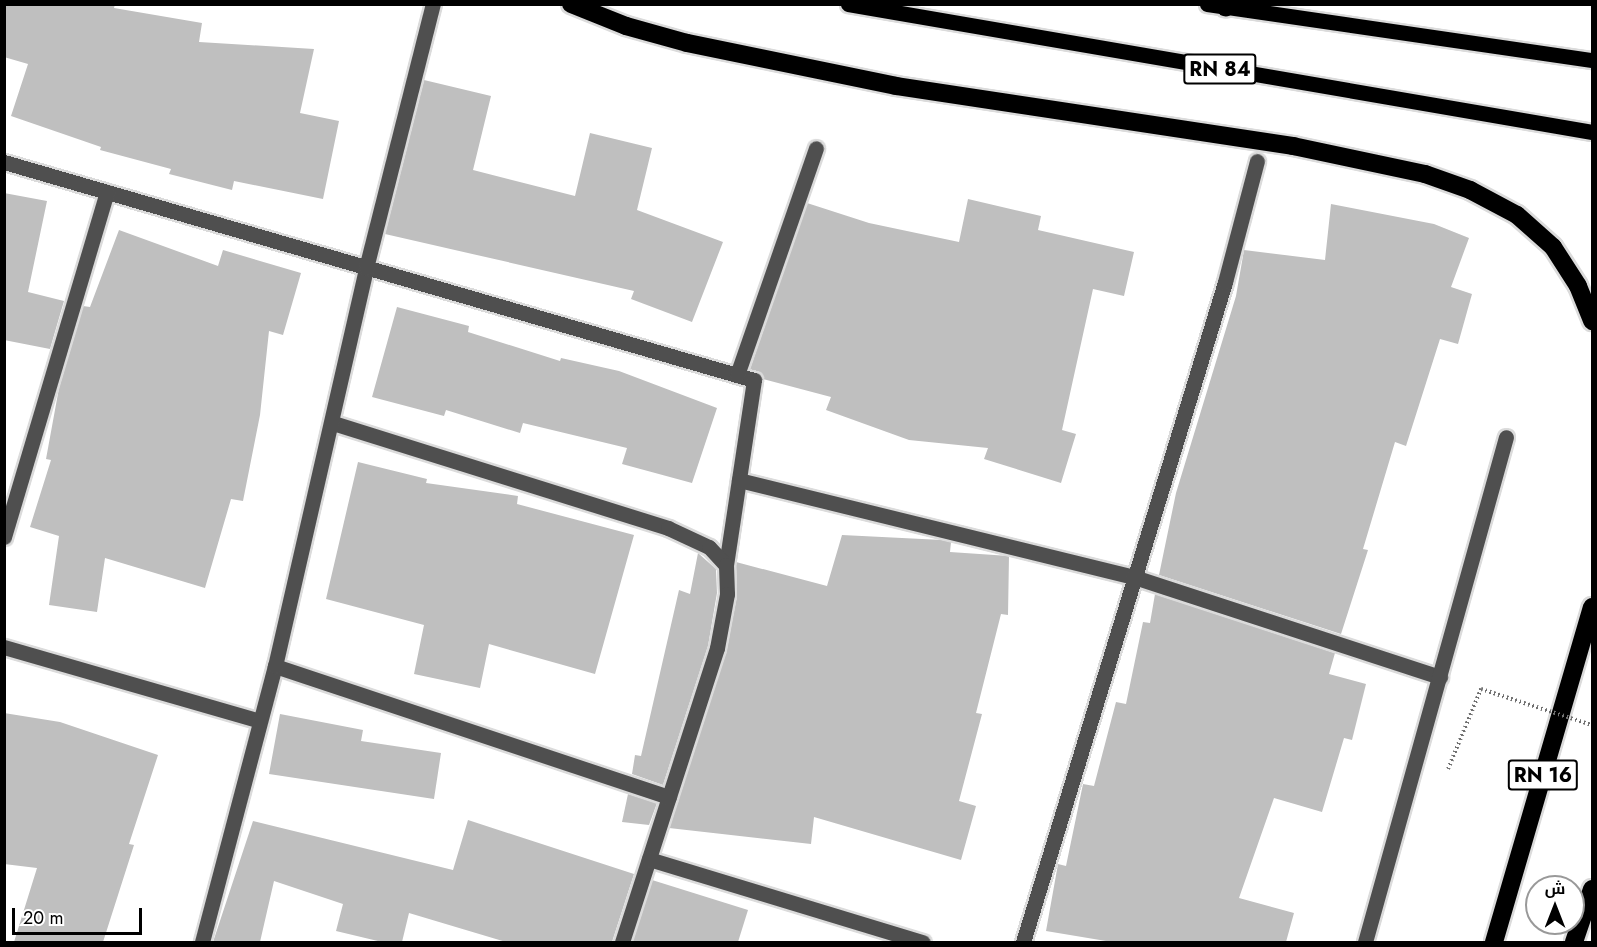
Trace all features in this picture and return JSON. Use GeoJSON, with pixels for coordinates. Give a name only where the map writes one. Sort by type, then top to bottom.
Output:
{"type":"FeatureCollection","features":[{"type":"Feature","properties":{"kind":"highway"},"geometry":{"type":"LineString","coordinates":[[571,4],[626,26],[687,43],[896,86],[1293,146],[1425,174],[1470,190],[1517,215],[1553,247],[1578,286],[1593,321]]}},
{"type":"Feature","properties":{"kind":"highway","name":"RN 16"},"geometry":{"type":"LineString","coordinates":[[1494,942],[1593,607]]}},
{"type":"Feature","properties":{"kind":"highway"},"geometry":{"type":"LineString","coordinates":[[1574,942],[1593,890]]}},
{"type":"Feature","properties":{"kind":"main road","name":"RN 84"},"geometry":{"type":"LineString","coordinates":[[848,4],[1593,132]]}},
{"type":"Feature","properties":{"kind":"main road"},"geometry":{"type":"LineString","coordinates":[[1207,4],[1593,60]]}},
{"type":"Feature","properties":{"kind":"street"},"geometry":{"type":"LineString","coordinates":[[202,942],[275,666],[333,423],[366,268],[433,4]]}},
{"type":"Feature","properties":{"kind":"street"},"geometry":{"type":"LineString","coordinates":[[736,375],[816,148]]}},
{"type":"Feature","properties":{"kind":"street"},"geometry":{"type":"LineString","coordinates":[[1023,942],[1225,282],[1257,161]]}},
{"type":"Feature","properties":{"kind":"street"},"geometry":{"type":"LineString","coordinates":[[4,162],[754,380],[726,565],[727,594],[717,648],[622,942]]}},
{"type":"Feature","properties":{"kind":"street"},"geometry":{"type":"LineString","coordinates":[[4,537],[107,192]]}},
{"type":"Feature","properties":{"kind":"street"},"geometry":{"type":"LineString","coordinates":[[333,423],[668,528],[709,547],[726,565]]}},
{"type":"Feature","properties":{"kind":"street"},"geometry":{"type":"LineString","coordinates":[[1365,942],[1506,437]]}},
{"type":"Feature","properties":{"kind":"street"},"geometry":{"type":"LineString","coordinates":[[739,480],[1134,577],[1440,677]]}},
{"type":"Feature","properties":{"kind":"street"},"geometry":{"type":"LineString","coordinates":[[4,647],[260,721]]}},
{"type":"Feature","properties":{"kind":"street"},"geometry":{"type":"LineString","coordinates":[[275,666],[669,797]]}},
{"type":"Feature","properties":{"kind":"street"},"geometry":{"type":"LineString","coordinates":[[649,859],[923,942]]}},
{"type":"Feature","properties":{"kind":"path"},"geometry":{"type":"LineString","coordinates":[[1446,773],[1481,689],[1593,725]]}},
{"type":"Feature","properties":{"kind":"building"},"geometry":{"type":"Polygon","coordinates":[[[4,4],[115,4],[114,8],[202,23],[199,42],[314,49],[300,113],[339,121],[323,199],[234,181],[232,190],[169,174],[171,169],[100,150],[101,147],[11,116],[28,64],[4,57],[4,4]]]}},
{"type":"Feature","properties":{"kind":"building"},"geometry":{"type":"Polygon","coordinates":[[[424,80],[491,96],[473,170],[575,196],[590,133],[652,148],[637,210],[723,242],[692,322],[631,299],[634,291],[385,234],[424,80]]]}},
{"type":"Feature","properties":{"kind":"building"},"geometry":{"type":"Polygon","coordinates":[[[4,193],[47,201],[28,292],[64,301],[50,349],[4,340],[4,193]]]}},
{"type":"Feature","properties":{"kind":"building"},"geometry":{"type":"Polygon","coordinates":[[[968,199],[1041,216],[1038,230],[1134,252],[1124,296],[1093,289],[1062,430],[1076,434],[1061,483],[984,459],[988,448],[909,440],[826,410],[831,397],[763,379],[760,373],[750,369],[807,203],[869,223],[959,242],[968,199]]]}},
{"type":"Feature","properties":{"kind":"building"},"geometry":{"type":"Polygon","coordinates":[[[1331,204],[1434,224],[1469,238],[1451,287],[1472,294],[1458,344],[1440,339],[1406,446],[1395,442],[1363,549],[1368,550],[1341,634],[1159,575],[1176,493],[1236,296],[1244,250],[1325,260],[1331,204]]]}},
{"type":"Feature","properties":{"kind":"building"},"geometry":{"type":"Polygon","coordinates":[[[119,230],[218,266],[223,250],[301,273],[283,335],[269,331],[260,415],[243,501],[231,499],[205,588],[105,558],[97,612],[49,605],[59,536],[30,527],[51,460],[46,459],[59,388],[83,306],[90,307],[119,230]]]}},
{"type":"Feature","properties":{"kind":"building"},"geometry":{"type":"Polygon","coordinates":[[[397,307],[469,326],[468,332],[560,361],[561,358],[619,371],[717,408],[692,483],[622,464],[627,448],[523,423],[520,433],[446,410],[444,416],[372,397],[397,307]]]}},
{"type":"Feature","properties":{"kind":"building"},"geometry":{"type":"Polygon","coordinates":[[[358,462],[427,479],[426,483],[518,496],[517,504],[634,535],[595,674],[489,644],[480,688],[414,674],[424,625],[326,599],[358,462]]]}},
{"type":"Feature","properties":{"kind":"building"},"geometry":{"type":"Polygon","coordinates":[[[842,535],[942,540],[951,542],[950,552],[1009,556],[1008,615],[1001,614],[976,713],[982,714],[959,801],[976,806],[961,860],[814,817],[811,844],[669,828],[726,651],[737,596],[736,562],[827,586],[842,535]]]}},
{"type":"Feature","properties":{"kind":"building"},"geometry":{"type":"Polygon","coordinates":[[[698,553],[716,569],[717,593],[708,646],[663,785],[632,774],[635,755],[641,756],[679,590],[690,594],[698,553]]]}},
{"type":"Feature","properties":{"kind":"building"},"geometry":{"type":"Polygon","coordinates":[[[1155,594],[1335,653],[1329,674],[1366,684],[1352,740],[1344,738],[1322,812],[1274,798],[1239,898],[1294,913],[1286,942],[1112,942],[1046,931],[1058,864],[1066,866],[1083,784],[1094,786],[1116,702],[1126,704],[1143,622],[1150,623],[1155,594]]]}},
{"type":"Feature","properties":{"kind":"building"},"geometry":{"type":"Polygon","coordinates":[[[4,713],[60,722],[158,755],[129,844],[134,845],[103,942],[14,942],[37,868],[4,864],[4,713]]]}},
{"type":"Feature","properties":{"kind":"building"},"geometry":{"type":"Polygon","coordinates":[[[280,714],[363,730],[361,741],[441,753],[434,799],[269,774],[280,714]]]}},
{"type":"Feature","properties":{"kind":"building"},"geometry":{"type":"Polygon","coordinates":[[[628,794],[657,803],[649,825],[622,822],[628,794]]]}},
{"type":"Feature","properties":{"kind":"building"},"geometry":{"type":"Polygon","coordinates":[[[468,820],[634,874],[612,942],[506,942],[409,913],[402,942],[382,942],[336,931],[343,904],[274,881],[260,942],[213,942],[253,821],[453,870],[468,820]]]}},
{"type":"Feature","properties":{"kind":"building"},"geometry":{"type":"Polygon","coordinates":[[[652,880],[748,910],[738,942],[632,942],[652,880]]]}}]}
